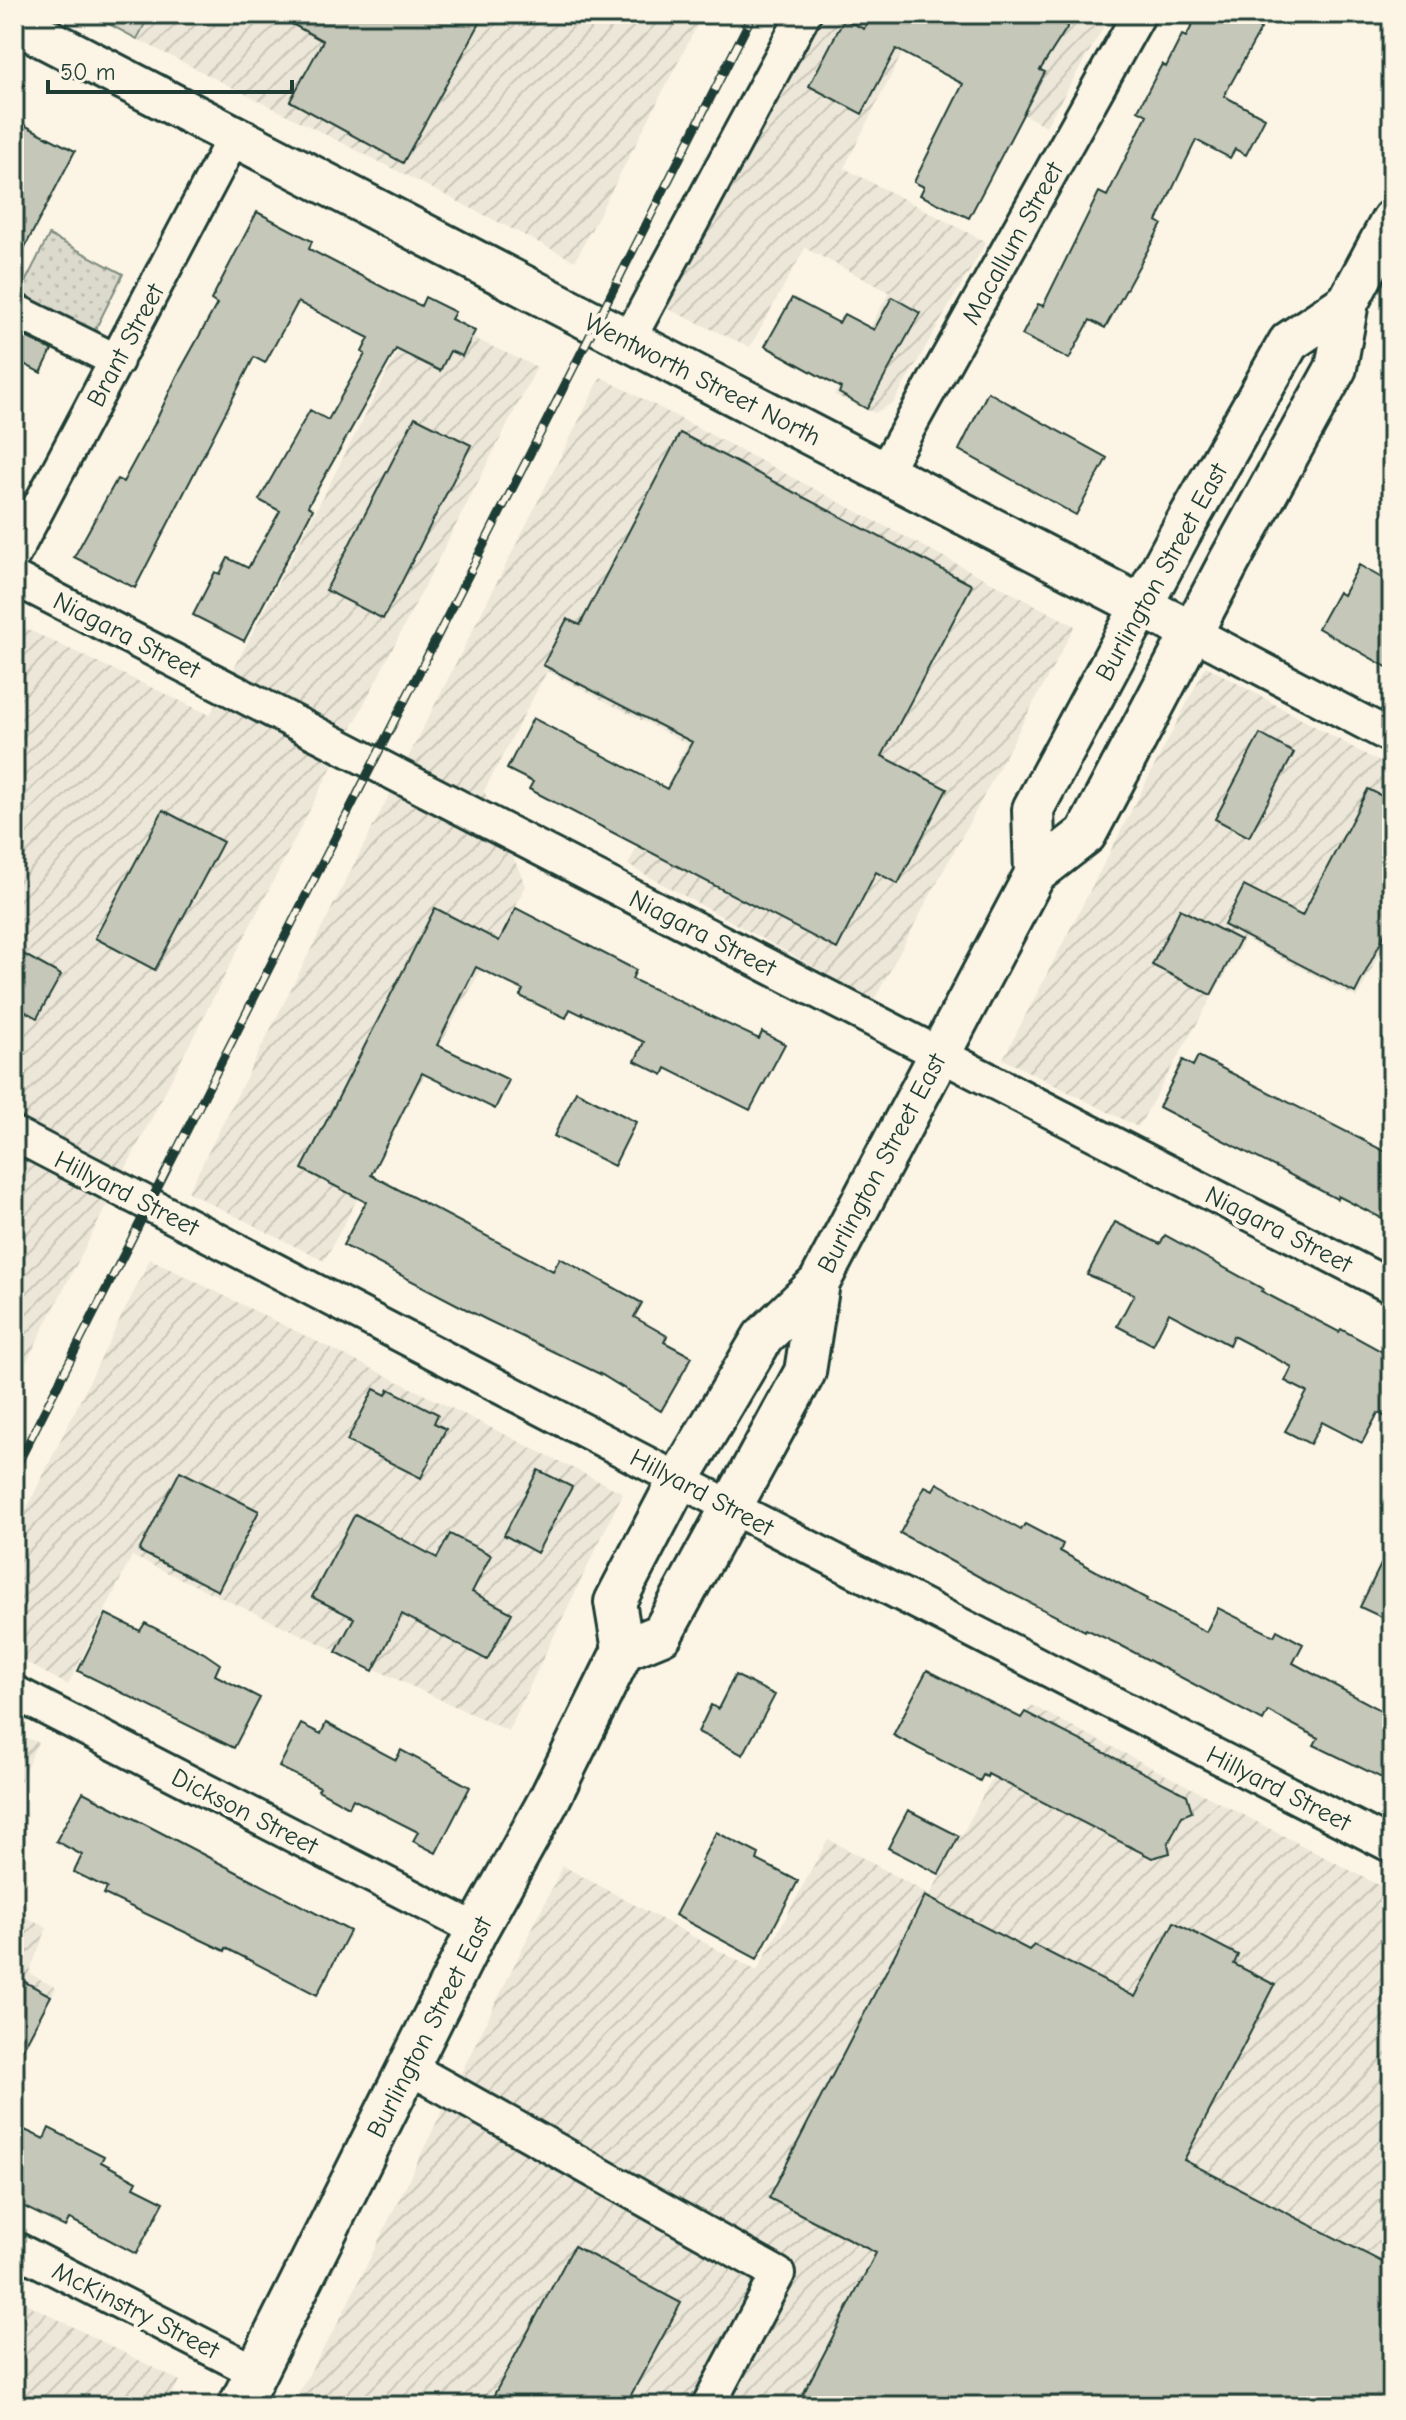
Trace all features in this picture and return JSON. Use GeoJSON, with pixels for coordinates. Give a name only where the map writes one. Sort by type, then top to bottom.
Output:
{"type":"FeatureCollection","features":[{"type":"Feature","properties":{"kind":"main road","name":"Wentworth Street North"},"geometry":{"type":"LineString","coordinates":[[14,22],[1192,632]]}},
{"type":"Feature","properties":{"kind":"main road","name":"Burlington Street East"},"geometry":{"type":"LineString","coordinates":[[623,1650],[662,1634],[805,1372],[819,1283],[1035,874],[1086,834],[1336,368],[1348,302],[1392,220]]}},
{"type":"Feature","properties":{"kind":"main road","name":"Burlington Street East"},"geometry":{"type":"LineString","coordinates":[[1035,874],[1033,809],[1180,534],[1289,342],[1348,302]]}},
{"type":"Feature","properties":{"kind":"main road","name":"Burlington Street East"},"geometry":{"type":"LineString","coordinates":[[248,2389],[477,1930],[549,1800],[623,1650],[615,1602],[679,1479],[763,1337],[819,1283]]}},
{"type":"Feature","properties":{"kind":"street"},"geometry":{"type":"LineString","coordinates":[[628,341],[804,14]]}},
{"type":"Feature","properties":{"kind":"street","name":"Macallum Street"},"geometry":{"type":"LineString","coordinates":[[884,472],[1139,14]]}},
{"type":"Feature","properties":{"kind":"street","name":"Brant Street"},"geometry":{"type":"LineString","coordinates":[[14,554],[235,135]]}},
{"type":"Feature","properties":{"kind":"street"},"geometry":{"type":"LineString","coordinates":[[14,310],[117,361]]}},
{"type":"Feature","properties":{"kind":"street","name":"Niagara Street"},"geometry":{"type":"LineString","coordinates":[[14,578],[1392,1287]]}},
{"type":"Feature","properties":{"kind":"street","name":"Wentworth Street North"},"geometry":{"type":"LineString","coordinates":[[1192,632],[1392,737]]}},
{"type":"Feature","properties":{"kind":"street","name":"Hillyard Street"},"geometry":{"type":"LineString","coordinates":[[14,1134],[1392,1846]]}},
{"type":"Feature","properties":{"kind":"street","name":"Dickson Street"},"geometry":{"type":"LineString","coordinates":[[14,1692],[477,1930]]}},
{"type":"Feature","properties":{"kind":"street"},"geometry":{"type":"LineString","coordinates":[[408,2067],[778,2274],[708,2406]]}},
{"type":"Feature","properties":{"kind":"street","name":"McKinstry Street"},"geometry":{"type":"LineString","coordinates":[[14,2248],[248,2389]]}},
{"type":"Feature","properties":{"kind":"shaded area"},"geometry":{"type":"Polygon","coordinates":[[[150,14],[703,14],[575,261],[137,39],[150,14]]]}},
{"type":"Feature","properties":{"kind":"shaded area"},"geometry":{"type":"Polygon","coordinates":[[[812,14],[1111,14],[1046,126],[903,52],[844,168],[986,242],[894,402],[875,413],[834,395],[889,292],[805,248],[750,347],[657,304],[812,14]]]}},
{"type":"Feature","properties":{"kind":"shaded area"},"geometry":{"type":"Polygon","coordinates":[[[418,313],[537,367],[14,1386],[14,623],[210,715],[418,313]]]}},
{"type":"Feature","properties":{"kind":"shaded area"},"geometry":{"type":"Polygon","coordinates":[[[601,377],[1075,626],[874,1000],[628,865],[687,744],[547,671],[484,791],[526,886],[324,1261],[188,1192],[601,377]]]}},
{"type":"Feature","properties":{"kind":"shaded area"},"geometry":{"type":"Polygon","coordinates":[[[1206,666],[1392,769],[1392,929],[1357,998],[1245,939],[1138,1127],[1003,1059],[1206,666]]]}},
{"type":"Feature","properties":{"kind":"shaded area"},"geometry":{"type":"Polygon","coordinates":[[[150,1259],[623,1493],[508,1731],[132,1556],[68,1685],[14,1656],[14,1534],[150,1259]]]}},
{"type":"Feature","properties":{"kind":"shaded area"},"geometry":{"type":"Polygon","coordinates":[[[1031,1705],[1392,1892],[1392,2406],[291,2406],[341,2317],[563,1866],[757,1971],[828,1839],[930,1895],[1031,1705]]]}},
{"type":"Feature","properties":{"kind":"shaded area"},"geometry":{"type":"Polygon","coordinates":[[[14,1734],[38,1742],[14,1795],[14,1734]]]}},
{"type":"Feature","properties":{"kind":"shaded area"},"geometry":{"type":"Polygon","coordinates":[[[14,1911],[47,1928],[29,1973],[56,1988],[14,2072],[14,1911]]]}},
{"type":"Feature","properties":{"kind":"shaded area"},"geometry":{"type":"Polygon","coordinates":[[[14,2297],[180,2381],[163,2406],[14,2406],[14,2297]]]}},
{"type":"Feature","properties":{"kind":"green space"},"geometry":{"type":"Polygon","coordinates":[[[90,14],[150,14],[137,39],[90,14]]]}},
{"type":"Feature","properties":{"kind":"green space"},"geometry":{"type":"Polygon","coordinates":[[[49,235],[123,274],[92,336],[17,298],[49,235]]]}},
{"type":"Feature","properties":{"kind":"building"},"geometry":{"type":"Polygon","coordinates":[[[274,14],[485,14],[403,163],[290,101],[323,41],[274,14]]]}},
{"type":"Feature","properties":{"kind":"building"},"geometry":{"type":"Polygon","coordinates":[[[871,14],[1046,14],[1068,26],[1040,70],[1045,72],[969,218],[920,195],[924,187],[914,182],[963,84],[896,49],[862,114],[809,86],[844,19],[864,29],[871,14]]]}},
{"type":"Feature","properties":{"kind":"building"},"geometry":{"type":"Polygon","coordinates":[[[1198,14],[1233,14],[1261,29],[1224,96],[1265,118],[1246,155],[1235,149],[1230,158],[1196,140],[1157,221],[1162,224],[1105,328],[1090,320],[1069,359],[1022,335],[1038,304],[1043,306],[1099,192],[1107,196],[1147,115],[1138,110],[1162,64],[1166,67],[1182,35],[1186,37],[1198,14]]]}},
{"type":"Feature","properties":{"kind":"building"},"geometry":{"type":"Polygon","coordinates":[[[24,125],[75,151],[14,268],[14,143],[24,125]]]}},
{"type":"Feature","properties":{"kind":"building"},"geometry":{"type":"Polygon","coordinates":[[[257,212],[312,241],[309,249],[421,306],[425,297],[455,312],[451,319],[475,331],[462,356],[450,351],[440,371],[396,349],[308,506],[313,509],[244,641],[193,615],[215,572],[220,574],[228,558],[248,568],[280,511],[259,500],[310,410],[328,420],[365,354],[362,352],[369,338],[298,302],[265,363],[254,357],[135,588],[74,557],[117,479],[123,482],[154,425],[217,304],[211,300],[257,212]]]}},
{"type":"Feature","properties":{"kind":"building"},"geometry":{"type":"Polygon","coordinates":[[[892,297],[920,313],[867,409],[839,393],[841,388],[765,346],[792,298],[839,323],[844,314],[874,330],[892,297]]]}},
{"type":"Feature","properties":{"kind":"building"},"geometry":{"type":"Polygon","coordinates":[[[14,331],[52,350],[41,373],[14,359],[14,331]]]}},
{"type":"Feature","properties":{"kind":"building"},"geometry":{"type":"Polygon","coordinates":[[[988,392],[1107,458],[1076,515],[959,450],[988,392]]]}},
{"type":"Feature","properties":{"kind":"building"},"geometry":{"type":"Polygon","coordinates":[[[415,417],[471,445],[383,619],[326,590],[415,417]]]}},
{"type":"Feature","properties":{"kind":"building"},"geometry":{"type":"Polygon","coordinates":[[[680,433],[972,585],[882,756],[947,789],[898,884],[876,872],[837,949],[529,789],[533,782],[507,769],[533,718],[667,789],[692,742],[543,665],[567,619],[580,625],[680,433]]]}},
{"type":"Feature","properties":{"kind":"building"},"geometry":{"type":"Polygon","coordinates":[[[1359,565],[1392,584],[1392,670],[1318,628],[1338,592],[1343,595],[1359,565]]]}},
{"type":"Feature","properties":{"kind":"building"},"geometry":{"type":"Polygon","coordinates":[[[1260,734],[1294,753],[1249,837],[1215,819],[1260,734]]]}},
{"type":"Feature","properties":{"kind":"building"},"geometry":{"type":"Polygon","coordinates":[[[1368,789],[1392,801],[1392,920],[1355,993],[1224,925],[1244,886],[1302,916],[1368,789]]]}},
{"type":"Feature","properties":{"kind":"building"},"geometry":{"type":"Polygon","coordinates":[[[163,810],[223,842],[155,970],[95,938],[163,810]]]}},
{"type":"Feature","properties":{"kind":"building"},"geometry":{"type":"Polygon","coordinates":[[[435,908],[499,941],[516,908],[636,970],[632,979],[759,1039],[762,1032],[785,1044],[750,1110],[666,1068],[663,1075],[635,1061],[644,1042],[570,1009],[566,1018],[520,996],[523,990],[476,967],[437,1045],[509,1080],[495,1109],[422,1073],[371,1175],[553,1271],[560,1258],[642,1303],[634,1317],[667,1336],[664,1342],[692,1357],[661,1411],[602,1375],[485,1319],[343,1245],[366,1202],[302,1169],[435,908]]]}},
{"type":"Feature","properties":{"kind":"building"},"geometry":{"type":"Polygon","coordinates":[[[1180,909],[1240,940],[1211,995],[1152,965],[1180,909]]]}},
{"type":"Feature","properties":{"kind":"building"},"geometry":{"type":"Polygon","coordinates":[[[14,949],[61,975],[37,1018],[14,1005],[14,949]]]}},
{"type":"Feature","properties":{"kind":"building"},"geometry":{"type":"Polygon","coordinates":[[[1198,1056],[1392,1155],[1392,1206],[1385,1220],[1338,1196],[1337,1199],[1159,1107],[1183,1060],[1193,1066],[1198,1056]]]}},
{"type":"Feature","properties":{"kind":"building"},"geometry":{"type":"Polygon","coordinates":[[[576,1091],[636,1122],[614,1166],[554,1136],[576,1091]]]}},
{"type":"Feature","properties":{"kind":"building"},"geometry":{"type":"Polygon","coordinates":[[[1115,1222],[1160,1244],[1165,1235],[1263,1289],[1261,1291],[1392,1357],[1392,1420],[1378,1413],[1362,1443],[1322,1422],[1310,1444],[1285,1431],[1307,1392],[1285,1381],[1292,1367],[1233,1336],[1229,1345],[1169,1313],[1153,1345],[1117,1326],[1134,1294],[1087,1275],[1115,1222]]]}},
{"type":"Feature","properties":{"kind":"building"},"geometry":{"type":"Polygon","coordinates":[[[374,1389],[386,1395],[389,1389],[438,1414],[434,1423],[446,1429],[421,1478],[347,1441],[374,1389]]]}},
{"type":"Feature","properties":{"kind":"building"},"geometry":{"type":"Polygon","coordinates":[[[538,1470],[572,1487],[537,1553],[504,1535],[538,1470]]]}},
{"type":"Feature","properties":{"kind":"building"},"geometry":{"type":"Polygon","coordinates":[[[180,1471],[259,1511],[218,1591],[139,1551],[180,1471]]]}},
{"type":"Feature","properties":{"kind":"building"},"geometry":{"type":"Polygon","coordinates":[[[937,1483],[1021,1530],[1025,1524],[1063,1544],[1060,1551],[1206,1632],[1218,1608],[1274,1636],[1277,1630],[1303,1644],[1293,1663],[1392,1716],[1392,1783],[1314,1745],[1318,1738],[1268,1711],[1263,1721],[1122,1646],[1085,1631],[985,1580],[900,1533],[925,1486],[933,1490],[937,1483]]]}},
{"type":"Feature","properties":{"kind":"building"},"geometry":{"type":"Polygon","coordinates":[[[355,1514],[437,1558],[450,1534],[491,1555],[472,1592],[512,1613],[487,1660],[402,1614],[373,1671],[336,1652],[354,1618],[312,1597],[355,1514]]]}},
{"type":"Feature","properties":{"kind":"building"},"geometry":{"type":"Polygon","coordinates":[[[1392,1542],[1392,1622],[1360,1607],[1392,1542]]]}},
{"type":"Feature","properties":{"kind":"building"},"geometry":{"type":"Polygon","coordinates":[[[106,1614],[140,1631],[145,1623],[204,1653],[220,1664],[215,1675],[260,1698],[234,1748],[78,1671],[106,1614]]]}},
{"type":"Feature","properties":{"kind":"building"},"geometry":{"type":"Polygon","coordinates":[[[927,1670],[1021,1718],[1025,1712],[1187,1795],[1192,1812],[1182,1816],[1168,1844],[1170,1853],[1152,1858],[988,1774],[987,1777],[983,1775],[980,1781],[893,1735],[927,1670]]]}},
{"type":"Feature","properties":{"kind":"building"},"geometry":{"type":"Polygon","coordinates":[[[735,1675],[775,1695],[743,1755],[698,1732],[711,1705],[718,1709],[735,1675]]]}},
{"type":"Feature","properties":{"kind":"building"},"geometry":{"type":"Polygon","coordinates":[[[326,1723],[396,1760],[401,1750],[470,1787],[436,1853],[413,1841],[418,1832],[353,1799],[349,1807],[318,1790],[320,1787],[279,1767],[301,1724],[321,1734],[326,1723]]]}},
{"type":"Feature","properties":{"kind":"building"},"geometry":{"type":"Polygon","coordinates":[[[83,1792],[350,1931],[317,1995],[226,1948],[225,1951],[104,1894],[107,1888],[74,1872],[82,1855],[56,1841],[83,1792]]]}},
{"type":"Feature","properties":{"kind":"building"},"geometry":{"type":"Polygon","coordinates":[[[908,1810],[959,1836],[939,1874],[888,1848],[908,1810]]]}},
{"type":"Feature","properties":{"kind":"building"},"geometry":{"type":"Polygon","coordinates":[[[716,1832],[759,1854],[757,1860],[798,1881],[757,1959],[675,1915],[716,1832]]]}},
{"type":"Feature","properties":{"kind":"building"},"geometry":{"type":"Polygon","coordinates":[[[925,1896],[1029,1950],[1034,1945],[1135,1997],[1174,1922],[1238,1955],[1234,1964],[1275,1985],[1184,2160],[1392,2267],[1392,2406],[797,2406],[876,2253],[769,2198],[925,1896]]]}},
{"type":"Feature","properties":{"kind":"building"},"geometry":{"type":"Polygon","coordinates":[[[14,1976],[51,1996],[14,2065],[14,1976]]]}},
{"type":"Feature","properties":{"kind":"building"},"geometry":{"type":"Polygon","coordinates":[[[14,2125],[44,2139],[49,2128],[104,2156],[101,2162],[137,2181],[134,2187],[164,2202],[136,2254],[72,2220],[69,2219],[65,2227],[14,2202],[14,2125]]]}},
{"type":"Feature","properties":{"kind":"building"},"geometry":{"type":"Polygon","coordinates":[[[574,2246],[681,2303],[625,2406],[488,2406],[574,2246]]]}},
{"type":"Feature","properties":{"kind":"railway"},"geometry":{"type":"LineString","coordinates":[[14,1471],[753,14]]}}]}
